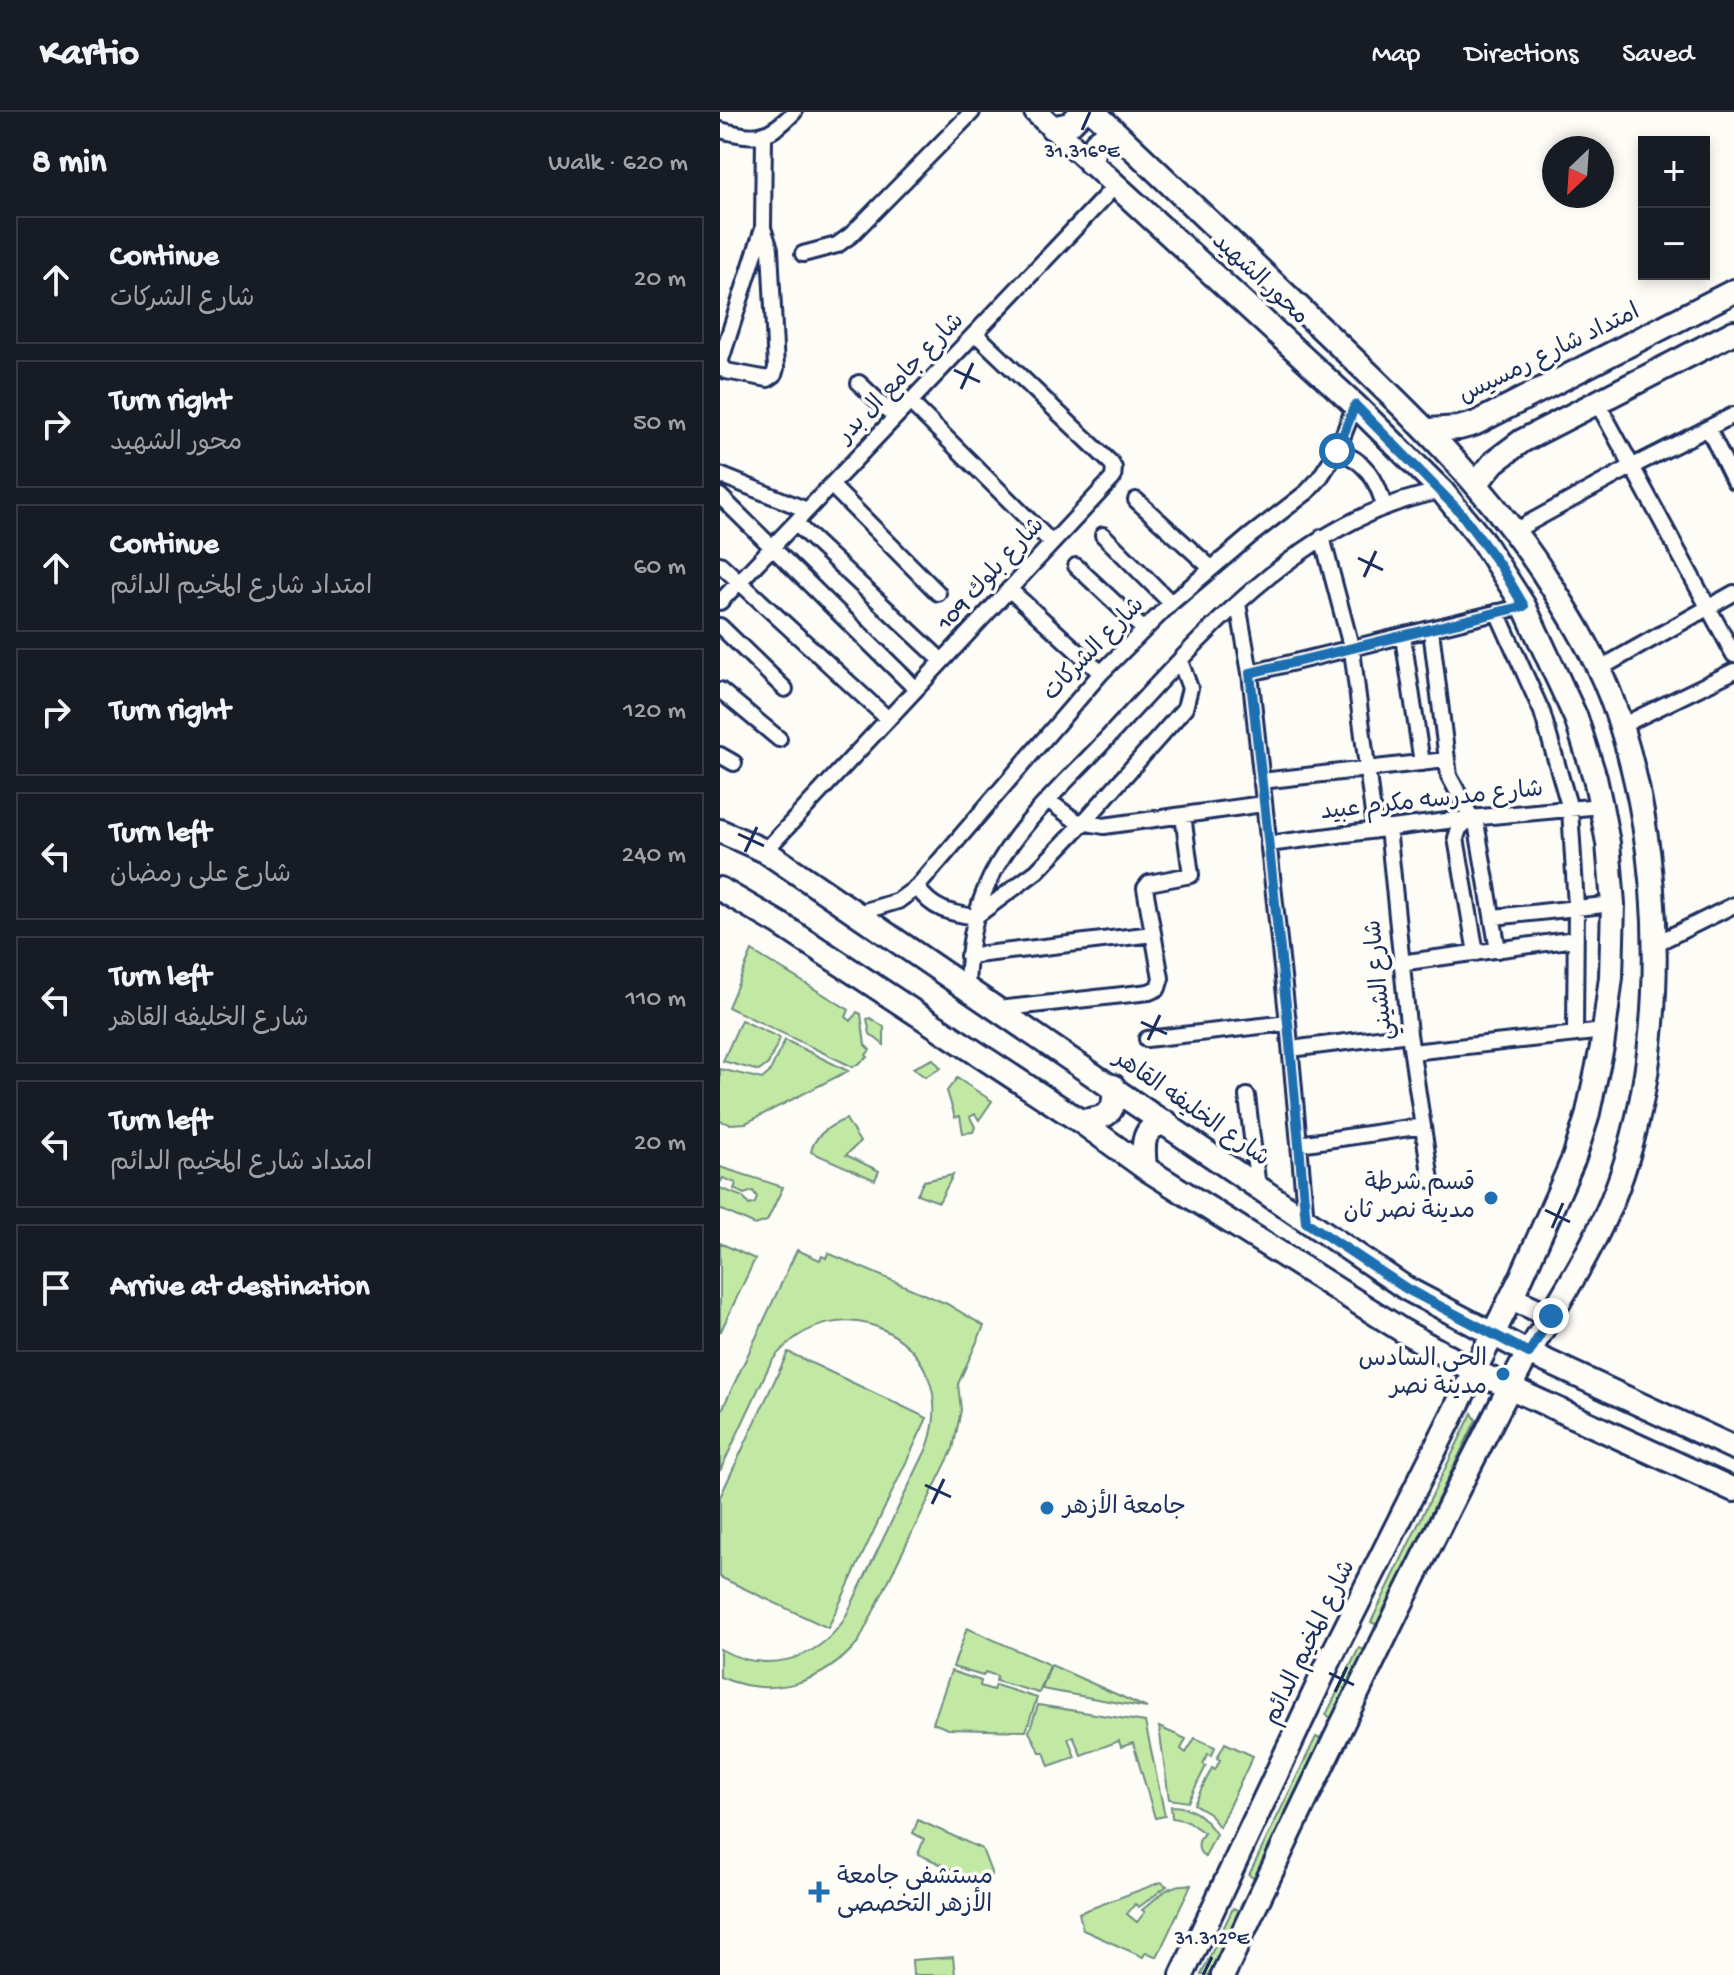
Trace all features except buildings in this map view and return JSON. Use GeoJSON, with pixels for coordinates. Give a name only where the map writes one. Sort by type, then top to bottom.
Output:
{"type":"FeatureCollection","features":[{"type":"Feature","properties":{"kind":"main road","name":"محور الشهيد"},"geometry":{"type":"LineString","coordinates":[[1036,112],[1355,405],[1442,491],[1481,539],[1524,606],[1564,689],[1586,748],[1608,843],[1613,904]]}},
{"type":"Feature","properties":{"kind":"main road"},"geometry":{"type":"LineString","coordinates":[[1052,128],[1070,124],[1082,112]]}},
{"type":"Feature","properties":{"kind":"main road","name":"محور الشهيد"},"geometry":{"type":"LineString","coordinates":[[1094,112],[1429,430],[1476,484],[1514,531],[1571,617],[1599,669],[1621,726],[1635,774],[1646,844],[1653,945],[1653,1029],[1648,1067],[1631,1143],[1605,1218],[1529,1353]]}},
{"type":"Feature","properties":{"kind":"main road"},"geometry":{"type":"LineString","coordinates":[[1090,163],[1096,143],[1113,130]]}},
{"type":"Feature","properties":{"kind":"main road","name":"امتداد شارع رمسيس"},"geometry":{"type":"LineString","coordinates":[[1429,430],[1474,424],[1734,291]]}},
{"type":"Feature","properties":{"kind":"main road"},"geometry":{"type":"LineString","coordinates":[[1476,484],[1506,451],[1554,422],[1734,332]]}},
{"type":"Feature","properties":{"kind":"main road"},"geometry":{"type":"LineString","coordinates":[[1539,392],[1554,422]]}},
{"type":"Feature","properties":{"kind":"main road"},"geometry":{"type":"LineString","coordinates":[[1564,689],[1585,685],[1599,669]]}},
{"type":"Feature","properties":{"kind":"main road","name":"شارع الخليفه القاهر"},"geometry":{"type":"LineString","coordinates":[[720,831],[765,851],[1407,1289],[1529,1353],[1734,1448]]}},
{"type":"Feature","properties":{"kind":"main road"},"geometry":{"type":"LineString","coordinates":[[1608,843],[1615,835],[1625,832],[1638,835],[1646,844]]}},
{"type":"Feature","properties":{"kind":"main road"},"geometry":{"type":"LineString","coordinates":[[720,889],[793,933],[1080,1121],[1145,1168],[1403,1331],[1474,1371],[1734,1490]]}},
{"type":"Feature","properties":{"kind":"main road","name":"شارع المخيم الدائم"},"geometry":{"type":"LineString","coordinates":[[1182,1975],[1302,1719],[1511,1298],[1581,1140],[1604,1031],[1612,965],[1613,904]]}},
{"type":"Feature","properties":{"kind":"main road"},"geometry":{"type":"LineString","coordinates":[[1080,1121],[1101,1118],[1109,1112],[1114,1103],[1113,1086]]}},
{"type":"Feature","properties":{"kind":"main road"},"geometry":{"type":"LineString","coordinates":[[1145,1168],[1143,1144],[1146,1135],[1156,1125],[1167,1123]]}},
{"type":"Feature","properties":{"kind":"main road"},"geometry":{"type":"LineString","coordinates":[[1511,1298],[1551,1316]]}},
{"type":"Feature","properties":{"kind":"main road"},"geometry":{"type":"LineString","coordinates":[[1223,1975],[1335,1736],[1529,1353]]}},
{"type":"Feature","properties":{"kind":"main road"},"geometry":{"type":"LineString","coordinates":[[1302,1719],[1335,1736]]}},
{"type":"Feature","properties":{"kind":"street"},"geometry":{"type":"LineString","coordinates":[[720,130],[754,137],[764,135],[776,129],[794,112]]}},
{"type":"Feature","properties":{"kind":"street"},"geometry":{"type":"LineString","coordinates":[[803,254],[837,245],[851,235],[972,112]]}},
{"type":"Feature","properties":{"kind":"street"},"geometry":{"type":"LineString","coordinates":[[763,228],[770,249],[776,368],[774,375],[768,379],[726,371],[720,363],[763,228],[764,135]]}},
{"type":"Feature","properties":{"kind":"street","name":"شارع جامع ال بدر"},"geometry":{"type":"LineString","coordinates":[[720,602],[1115,186]]}},
{"type":"Feature","properties":{"kind":"street","name":"شارع بلوك 109"},"geometry":{"type":"LineString","coordinates":[[765,851],[1113,478],[1114,468],[976,334]]}},
{"type":"Feature","properties":{"kind":"street"},"geometry":{"type":"LineString","coordinates":[[859,383],[895,417]]}},
{"type":"Feature","properties":{"kind":"street"},"geometry":{"type":"LineString","coordinates":[[1596,400],[1734,655]]}},
{"type":"Feature","properties":{"kind":"street"},"geometry":{"type":"LineString","coordinates":[[910,402],[1052,543]]}},
{"type":"Feature","properties":{"kind":"street","name":"شارع الشركات"},"geometry":{"type":"LineString","coordinates":[[855,914],[898,901],[917,887],[1101,673],[1171,603],[1307,492],[1337,451],[1355,405]]}},
{"type":"Feature","properties":{"kind":"street"},"geometry":{"type":"LineString","coordinates":[[1514,531],[1734,415]]}},
{"type":"Feature","properties":{"kind":"street"},"geometry":{"type":"LineString","coordinates":[[1708,428],[1734,481]]}},
{"type":"Feature","properties":{"kind":"street"},"geometry":{"type":"LineString","coordinates":[[1337,451],[1356,459],[1371,473],[1384,506]]}},
{"type":"Feature","properties":{"kind":"street"},"geometry":{"type":"LineString","coordinates":[[720,475],[807,510]]}},
{"type":"Feature","properties":{"kind":"street"},"geometry":{"type":"LineString","coordinates":[[831,485],[938,593]]}},
{"type":"Feature","properties":{"kind":"street"},"geometry":{"type":"LineString","coordinates":[[967,989],[968,956],[975,917],[998,864],[1049,801],[1180,661],[1238,604],[1322,537],[1384,506],[1442,491]]}},
{"type":"Feature","properties":{"kind":"street"},"geometry":{"type":"LineString","coordinates":[[720,496],[915,688]]}},
{"type":"Feature","properties":{"kind":"street"},"geometry":{"type":"LineString","coordinates":[[1136,500],[1211,568]]}},
{"type":"Feature","properties":{"kind":"street"},"geometry":{"type":"LineString","coordinates":[[795,523],[941,660]]}},
{"type":"Feature","properties":{"kind":"street"},"geometry":{"type":"LineString","coordinates":[[1103,535],[1171,603]]}},
{"type":"Feature","properties":{"kind":"street","name":"شارع الشيني"},"geometry":{"type":"LineString","coordinates":[[1322,537],[1352,650],[1367,768],[1382,828],[1431,1180]]}},
{"type":"Feature","properties":{"kind":"street"},"geometry":{"type":"LineString","coordinates":[[720,564],[887,718]]}},
{"type":"Feature","properties":{"kind":"street"},"geometry":{"type":"LineString","coordinates":[[1076,566],[1144,630]]}},
{"type":"Feature","properties":{"kind":"street"},"geometry":{"type":"LineString","coordinates":[[1009,589],[1101,673]]}},
{"type":"Feature","properties":{"kind":"street"},"geometry":{"type":"LineString","coordinates":[[1599,669],[1734,593]]}},
{"type":"Feature","properties":{"kind":"street"},"geometry":{"type":"LineString","coordinates":[[1238,604],[1250,673],[1291,1049],[1306,1222]]}},
{"type":"Feature","properties":{"kind":"street"},"geometry":{"type":"LineString","coordinates":[[1250,673],[1524,606]]}},
{"type":"Feature","properties":{"kind":"street"},"geometry":{"type":"LineString","coordinates":[[1497,612],[1542,712],[1570,809],[1576,906],[1575,1034]]}},
{"type":"Feature","properties":{"kind":"street"},"geometry":{"type":"LineString","coordinates":[[720,626],[785,689]]}},
{"type":"Feature","properties":{"kind":"street"},"geometry":{"type":"LineString","coordinates":[[1431,630],[1446,760],[1452,784],[1477,828],[1498,950]]}},
{"type":"Feature","properties":{"kind":"street"},"geometry":{"type":"LineString","coordinates":[[1403,637],[1422,763]]}},
{"type":"Feature","properties":{"kind":"street"},"geometry":{"type":"LineString","coordinates":[[917,887],[941,910],[975,917],[1037,871],[1185,708],[1190,688],[1180,661]]}},
{"type":"Feature","properties":{"kind":"street"},"geometry":{"type":"LineString","coordinates":[[1621,726],[1734,671]]}},
{"type":"Feature","properties":{"kind":"street"},"geometry":{"type":"LineString","coordinates":[[720,690],[779,739]]}},
{"type":"Feature","properties":{"kind":"street"},"geometry":{"type":"LineString","coordinates":[[1261,781],[1446,760]]}},
{"type":"Feature","properties":{"kind":"street"},"geometry":{"type":"LineString","coordinates":[[1049,801],[1083,823],[1104,826],[1263,804]]}},
{"type":"Feature","properties":{"kind":"street","name":"شارع مدرسه مكرم عبيد"},"geometry":{"type":"LineString","coordinates":[[1268,844],[1382,828],[1601,806]]}},
{"type":"Feature","properties":{"kind":"street"},"geometry":{"type":"LineString","coordinates":[[997,1010],[1154,991],[1158,988],[1161,978],[1146,885],[1188,878],[1192,874],[1183,815]]}},
{"type":"Feature","properties":{"kind":"street"},"geometry":{"type":"LineString","coordinates":[[1470,818],[1459,829],[1456,838],[1476,953]]}},
{"type":"Feature","properties":{"kind":"street"},"geometry":{"type":"LineString","coordinates":[[1494,917],[1613,904]]}},
{"type":"Feature","properties":{"kind":"street"},"geometry":{"type":"LineString","coordinates":[[1653,945],[1734,905]]}},
{"type":"Feature","properties":{"kind":"street"},"geometry":{"type":"LineString","coordinates":[[968,956],[1153,934]]}},
{"type":"Feature","properties":{"kind":"street"},"geometry":{"type":"LineString","coordinates":[[1400,963],[1575,939]]}},
{"type":"Feature","properties":{"kind":"street"},"geometry":{"type":"LineString","coordinates":[[1147,1039],[1288,1023]]}},
{"type":"Feature","properties":{"kind":"street"},"geometry":{"type":"LineString","coordinates":[[1412,1052],[1604,1031]]}},
{"type":"Feature","properties":{"kind":"street"},"geometry":{"type":"LineString","coordinates":[[1291,1049],[1409,1034]]}},
{"type":"Feature","properties":{"kind":"street"},"geometry":{"type":"LineString","coordinates":[[1247,1096],[1258,1188]]}},
{"type":"Feature","properties":{"kind":"street"},"geometry":{"type":"LineString","coordinates":[[1299,1144],[1423,1126]]}},
{"type":"Feature","properties":{"kind":"green space"},"geometry":{"type":"Polygon","coordinates":[[[752,951],[849,1010],[846,1017],[851,1021],[857,1012],[861,1014],[865,1045],[870,1050],[866,1055],[868,1057],[853,1067],[728,1007],[752,951]]]}},
{"type":"Feature","properties":{"kind":"green space"},"geometry":{"type":"Polygon","coordinates":[[[867,1019],[884,1027],[884,1045],[870,1034],[867,1019]]]}},
{"type":"Feature","properties":{"kind":"green space"},"geometry":{"type":"Polygon","coordinates":[[[741,1020],[780,1038],[768,1064],[759,1071],[723,1061],[741,1020]]]}},
{"type":"Feature","properties":{"kind":"green space"},"geometry":{"type":"Polygon","coordinates":[[[785,1040],[848,1071],[746,1123],[720,1121],[720,1069],[762,1079],[769,1073],[785,1040]]]}},
{"type":"Feature","properties":{"kind":"green space"},"geometry":{"type":"Polygon","coordinates":[[[933,1059],[941,1068],[925,1077],[913,1068],[933,1059]]]}},
{"type":"Feature","properties":{"kind":"green space"},"geometry":{"type":"Polygon","coordinates":[[[957,1078],[992,1101],[979,1120],[975,1114],[970,1117],[975,1127],[973,1132],[963,1133],[960,1116],[955,1117],[947,1091],[957,1078]]]}},
{"type":"Feature","properties":{"kind":"green space"},"geometry":{"type":"Polygon","coordinates":[[[846,1119],[860,1142],[846,1155],[879,1171],[875,1180],[811,1152],[819,1136],[846,1119]]]}},
{"type":"Feature","properties":{"kind":"green space"},"geometry":{"type":"Polygon","coordinates":[[[720,1167],[783,1187],[767,1221],[755,1225],[720,1209],[720,1188],[743,1197],[749,1205],[755,1203],[757,1197],[753,1191],[744,1194],[734,1189],[736,1183],[723,1178],[720,1183],[720,1167]]]}},
{"type":"Feature","properties":{"kind":"green space"},"geometry":{"type":"Polygon","coordinates":[[[953,1175],[939,1202],[917,1194],[924,1181],[953,1175]]]}},
{"type":"Feature","properties":{"kind":"green space"},"geometry":{"type":"Polygon","coordinates":[[[720,1243],[755,1259],[720,1333],[720,1243]]]}},
{"type":"Feature","properties":{"kind":"green space"},"geometry":{"type":"Polygon","coordinates":[[[797,1250],[820,1260],[822,1256],[826,1258],[828,1253],[947,1304],[984,1326],[958,1384],[961,1410],[953,1449],[859,1641],[845,1656],[813,1677],[777,1687],[758,1687],[720,1677],[720,1649],[754,1661],[788,1660],[819,1646],[832,1634],[844,1620],[927,1448],[934,1411],[928,1378],[912,1351],[889,1332],[860,1322],[829,1323],[799,1336],[771,1362],[720,1471],[720,1414],[797,1250]]]}},
{"type":"Feature","properties":{"kind":"green space"},"geometry":{"type":"Polygon","coordinates":[[[788,1352],[927,1418],[828,1628],[720,1577],[720,1497],[788,1352]]]}},
{"type":"Feature","properties":{"kind":"green space"},"geometry":{"type":"Polygon","coordinates":[[[1472,1413],[1476,1420],[1377,1625],[1371,1622],[1472,1413]]]}},
{"type":"Feature","properties":{"kind":"green space"},"geometry":{"type":"Polygon","coordinates":[[[967,1628],[1050,1665],[1039,1693],[996,1681],[997,1676],[985,1672],[983,1676],[953,1667],[967,1628]]]}},
{"type":"Feature","properties":{"kind":"green space"},"geometry":{"type":"Polygon","coordinates":[[[1359,1648],[1365,1650],[1332,1718],[1326,1715],[1359,1648]]]}},
{"type":"Feature","properties":{"kind":"green space"},"geometry":{"type":"Polygon","coordinates":[[[1051,1665],[1147,1708],[1042,1689],[1051,1665]]]}},
{"type":"Feature","properties":{"kind":"green space"},"geometry":{"type":"Polygon","coordinates":[[[951,1671],[981,1681],[980,1686],[993,1690],[995,1685],[1037,1698],[1026,1731],[948,1729],[933,1723],[951,1671]]]}},
{"type":"Feature","properties":{"kind":"green space"},"geometry":{"type":"Polygon","coordinates":[[[1038,1705],[1145,1722],[1165,1816],[1155,1818],[1133,1743],[1121,1747],[1119,1741],[1081,1755],[1073,1736],[1068,1738],[1075,1757],[1049,1766],[1044,1752],[1040,1752],[1029,1732],[1038,1705]]]}},
{"type":"Feature","properties":{"kind":"green space"},"geometry":{"type":"Polygon","coordinates":[[[1159,1727],[1186,1739],[1181,1749],[1186,1753],[1195,1738],[1215,1747],[1203,1764],[1206,1766],[1188,1802],[1169,1799],[1159,1727]]]}},
{"type":"Feature","properties":{"kind":"green space"},"geometry":{"type":"Polygon","coordinates":[[[1316,1737],[1322,1740],[1255,1879],[1249,1875],[1316,1737]]]}},
{"type":"Feature","properties":{"kind":"green space"},"geometry":{"type":"Polygon","coordinates":[[[1225,1743],[1253,1756],[1219,1827],[1209,1813],[1194,1804],[1212,1768],[1215,1770],[1225,1743]]]}},
{"type":"Feature","properties":{"kind":"green space"},"geometry":{"type":"Polygon","coordinates":[[[1171,1806],[1186,1808],[1197,1814],[1216,1834],[1205,1857],[1198,1845],[1204,1833],[1187,1821],[1172,1818],[1171,1806]]]}},
{"type":"Feature","properties":{"kind":"green space"},"geometry":{"type":"Polygon","coordinates":[[[918,1820],[982,1849],[992,1875],[979,1882],[918,1854],[924,1839],[913,1833],[918,1820]]]}},
{"type":"Feature","properties":{"kind":"green space"},"geometry":{"type":"Polygon","coordinates":[[[1161,1882],[1167,1886],[1139,1907],[1135,1904],[1127,1914],[1137,1922],[1145,1912],[1142,1910],[1165,1891],[1191,1885],[1157,1957],[1146,1952],[1143,1957],[1083,1930],[1079,1913],[1161,1882]]]}},
{"type":"Feature","properties":{"kind":"green space"},"geometry":{"type":"Polygon","coordinates":[[[1233,1908],[1240,1911],[1209,1975],[1201,1975],[1233,1908]]]}},
{"type":"Feature","properties":{"kind":"green space"},"geometry":{"type":"Polygon","coordinates":[[[953,1957],[955,1975],[913,1975],[912,1960],[953,1957]]]}},
{"type":"Feature","properties":{"kind":"place","name":"قسم شرطة مدينة نصر ثان"},"geometry":{"type":"Point","coordinates":[1491,1198]}},
{"type":"Feature","properties":{"kind":"place","name":"الحى السادس مدينة نصر"},"geometry":{"type":"Point","coordinates":[1503,1374]}},
{"type":"Feature","properties":{"kind":"place","name":"جامعة الأزهر"},"geometry":{"type":"Point","coordinates":[1047,1508]}},
{"type":"Feature","properties":{"kind":"place","name":"مستشفى جامعة الأزهر التخصصى"},"geometry":{"type":"Point","coordinates":[819,1892]}},
{"type":"Feature","properties":{"kind":"route"},"geometry":{"type":"LineString","coordinates":[[1337,451],[1355,405],[1460,512],[1501,567],[1524,606],[1250,673],[1306,1222],[1407,1289],[1529,1353],[1551,1316]]}}]}
